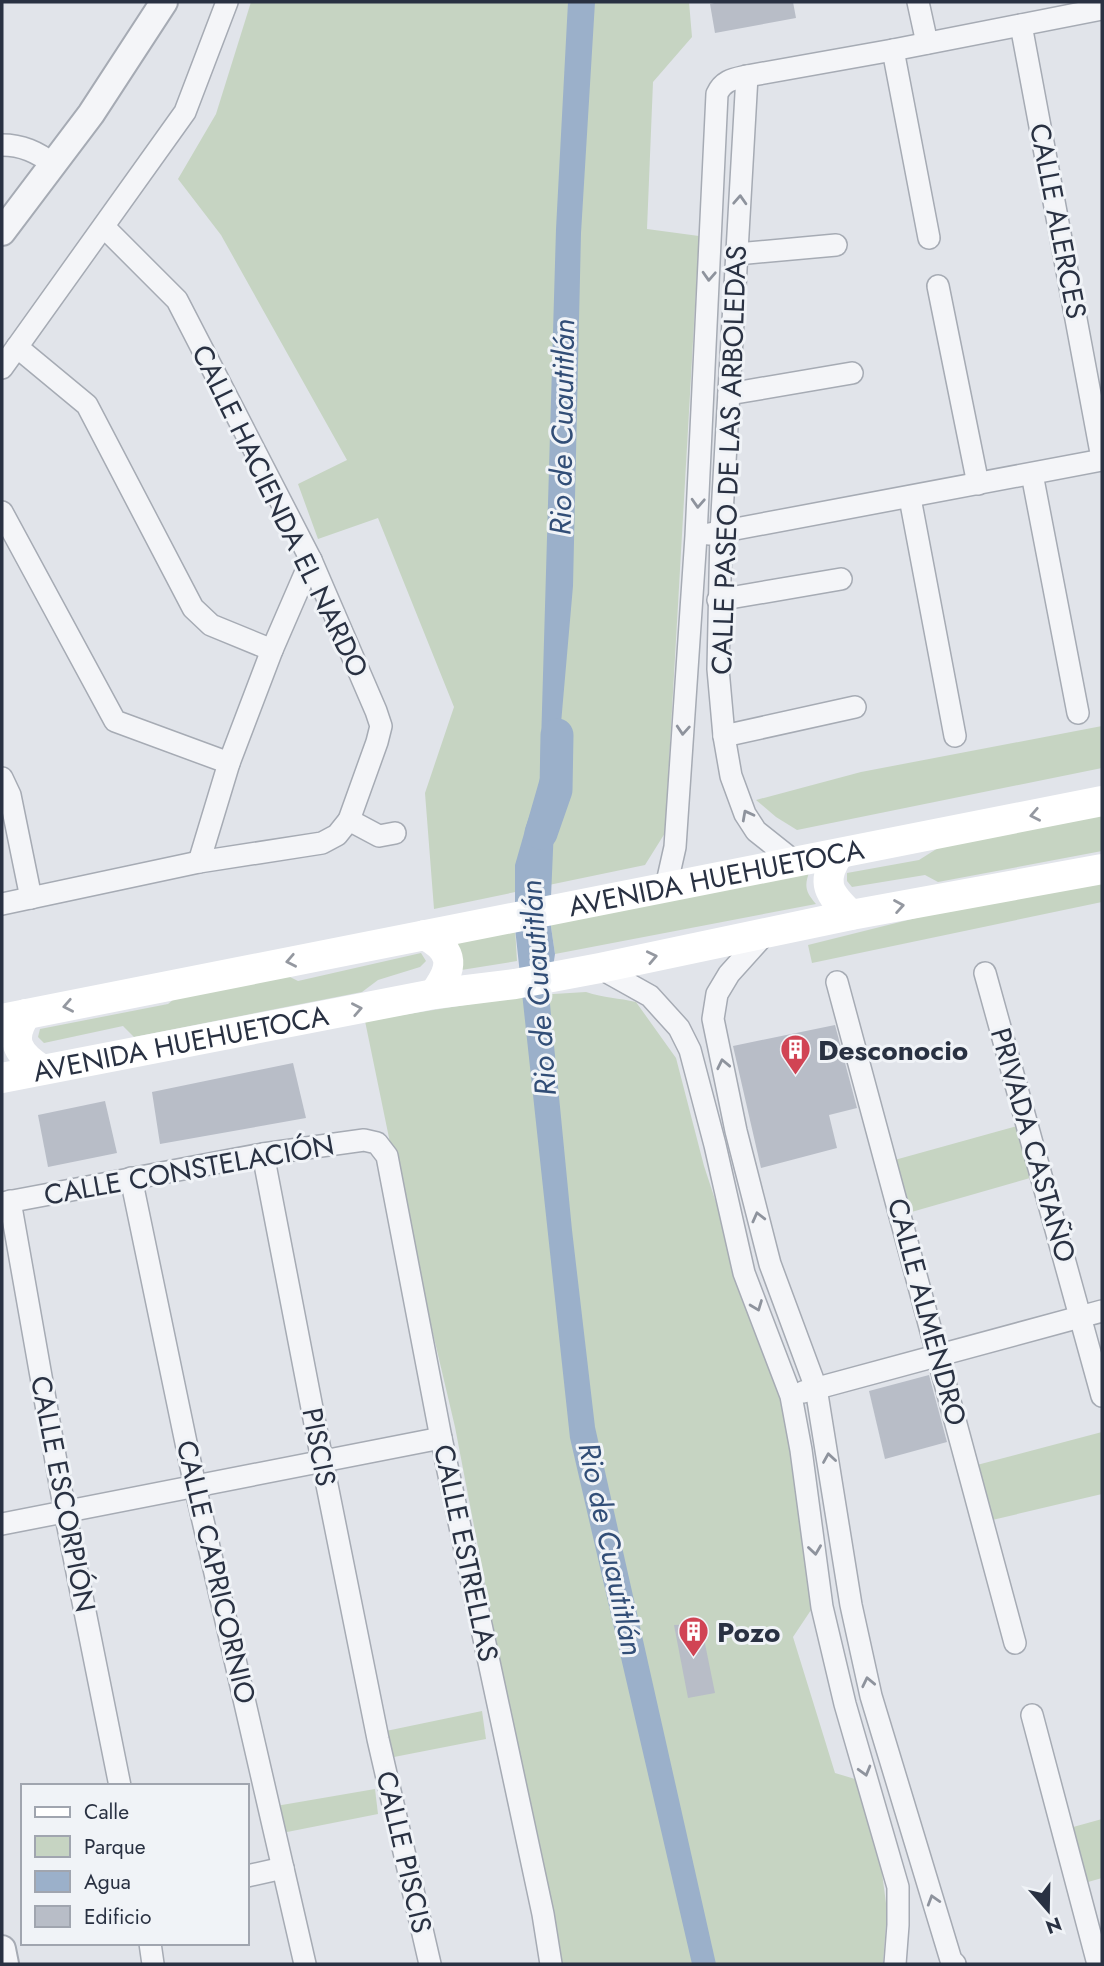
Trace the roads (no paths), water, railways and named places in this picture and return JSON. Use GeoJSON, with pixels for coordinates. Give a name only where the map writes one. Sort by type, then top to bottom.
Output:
{"type":"FeatureCollection","features":[{"type":"Feature","properties":{"kind":"main road","name":"AVENIDA HUEHUETOCA"},"geometry":{"type":"LineString","coordinates":[[14,1017],[1102,801]]}},
{"type":"Feature","properties":{"kind":"main road"},"geometry":{"type":"LineString","coordinates":[[838,855],[829,869],[828,885],[835,899],[851,915]]}},
{"type":"Feature","properties":{"kind":"main road","name":"AVENIDA HUEHUETOCA"},"geometry":{"type":"LineString","coordinates":[[2,1078],[434,994],[515,984],[600,968],[851,915],[1102,869]]}},
{"type":"Feature","properties":{"kind":"main road"},"geometry":{"type":"LineString","coordinates":[[425,935],[441,943],[449,960],[446,978],[434,994]]}},
{"type":"Feature","properties":{"kind":"main road"},"geometry":{"type":"LineString","coordinates":[[14,1017],[17,1044],[25,1058],[41,1069]]}},
{"type":"Feature","properties":{"kind":"street"},"geometry":{"type":"LineString","coordinates":[[2,232],[113,80],[164,2]]}},
{"type":"Feature","properties":{"kind":"street"},"geometry":{"type":"LineString","coordinates":[[2,368],[185,112],[227,2]]}},
{"type":"Feature","properties":{"kind":"street"},"geometry":{"type":"LineString","coordinates":[[918,2],[927,43]]}},
{"type":"Feature","properties":{"kind":"street"},"geometry":{"type":"LineString","coordinates":[[747,76],[1021,25],[1051,10],[1102,9]]}},
{"type":"Feature","properties":{"kind":"street","name":"CALLE ALERCES"},"geometry":{"type":"LineString","coordinates":[[1021,25],[1102,459]]}},
{"type":"Feature","properties":{"kind":"street"},"geometry":{"type":"LineString","coordinates":[[893,50],[929,238]]}},
{"type":"Feature","properties":{"kind":"street","name":"CALLE PASEO DE LAS ARBOLEDAS"},"geometry":{"type":"LineString","coordinates":[[666,887],[676,847],[696,536],[717,94],[721,86],[729,80],[747,76],[721,532],[718,669],[724,736],[731,776],[745,814],[756,831],[795,862]]}},
{"type":"Feature","properties":{"kind":"street"},"geometry":{"type":"LineString","coordinates":[[2,145],[38,152],[53,164]]}},
{"type":"Feature","properties":{"kind":"street","name":"CALLE HACIENDA EL NARDO"},"geometry":{"type":"LineString","coordinates":[[104,227],[177,300],[311,560],[376,711],[381,726],[349,820]]}},
{"type":"Feature","properties":{"kind":"street"},"geometry":{"type":"LineString","coordinates":[[737,254],[836,245]]}},
{"type":"Feature","properties":{"kind":"street"},"geometry":{"type":"LineString","coordinates":[[938,286],[978,484]]}},
{"type":"Feature","properties":{"kind":"street"},"geometry":{"type":"LineString","coordinates":[[17,347],[87,405],[193,608],[211,625],[272,650]]}},
{"type":"Feature","properties":{"kind":"street"},"geometry":{"type":"LineString","coordinates":[[729,394],[852,373]]}},
{"type":"Feature","properties":{"kind":"street"},"geometry":{"type":"LineString","coordinates":[[696,536],[909,498],[1102,459]]}},
{"type":"Feature","properties":{"kind":"street"},"geometry":{"type":"LineString","coordinates":[[1032,474],[1078,713]]}},
{"type":"Feature","properties":{"kind":"street"},"geometry":{"type":"LineString","coordinates":[[909,498],[955,736]]}},
{"type":"Feature","properties":{"kind":"street"},"geometry":{"type":"LineString","coordinates":[[2,512],[115,721],[229,763]]}},
{"type":"Feature","properties":{"kind":"street"},"geometry":{"type":"LineString","coordinates":[[199,862],[229,763],[272,650],[311,560]]}},
{"type":"Feature","properties":{"kind":"street"},"geometry":{"type":"LineString","coordinates":[[719,600],[841,579]]}},
{"type":"Feature","properties":{"kind":"street"},"geometry":{"type":"LineString","coordinates":[[724,736],[855,707]]}},
{"type":"Feature","properties":{"kind":"street"},"geometry":{"type":"LineString","coordinates":[[2,778],[10,795],[31,898]]}},
{"type":"Feature","properties":{"kind":"street"},"geometry":{"type":"LineString","coordinates":[[2,904],[199,862],[321,843],[337,835],[349,820],[379,836],[395,833]]}},
{"type":"Feature","properties":{"kind":"street"},"geometry":{"type":"LineString","coordinates":[[765,934],[729,974],[717,994],[713,1019],[736,1131],[770,1264],[816,1388],[851,1605],[871,1696],[948,1963]]}},
{"type":"Feature","properties":{"kind":"street"},"geometry":{"type":"LineString","coordinates":[[600,968],[650,996],[672,1019],[686,1041],[715,1145],[744,1273],[791,1396],[802,1450],[822,1607],[845,1704],[898,1886],[895,1964]]}},
{"type":"Feature","properties":{"kind":"street","name":"PRIVADA CASTAÑO"},"geometry":{"type":"LineString","coordinates":[[985,973],[1102,1396]]}},
{"type":"Feature","properties":{"kind":"street","name":"CALLE ALMENDRO"},"geometry":{"type":"LineString","coordinates":[[837,982],[1015,1643]]}},
{"type":"Feature","properties":{"kind":"street","name":"CALLE CONSTELACIÓN"},"geometry":{"type":"LineString","coordinates":[[6,1202],[263,1154],[364,1140],[377,1143]]}},
{"type":"Feature","properties":{"kind":"street","name":"CALLE ESTRELLAS"},"geometry":{"type":"LineString","coordinates":[[377,1143],[387,1156],[441,1438],[543,1914],[551,1964]]}},
{"type":"Feature","properties":{"kind":"street","name":"PISCIS"},"geometry":{"type":"LineString","coordinates":[[263,1154],[321,1460],[378,1739]]}},
{"type":"Feature","properties":{"kind":"street","name":"CALLE CAPRICORNIO"},"geometry":{"type":"LineString","coordinates":[[131,1178],[195,1486],[305,1964]]}},
{"type":"Feature","properties":{"kind":"street","name":"CALLE ESCORPIÓN"},"geometry":{"type":"LineString","coordinates":[[6,1202],[120,1784]]}},
{"type":"Feature","properties":{"kind":"street"},"geometry":{"type":"LineString","coordinates":[[744,1273],[770,1264]]}},
{"type":"Feature","properties":{"kind":"street"},"geometry":{"type":"LineString","coordinates":[[791,1396],[1102,1311]]}},
{"type":"Feature","properties":{"kind":"street"},"geometry":{"type":"LineString","coordinates":[[2,1524],[441,1438]]}},
{"type":"Feature","properties":{"kind":"street"},"geometry":{"type":"LineString","coordinates":[[1032,1715],[1098,1964]]}},
{"type":"Feature","properties":{"kind":"street","name":"CALLE PISCIS"},"geometry":{"type":"LineString","coordinates":[[378,1739],[430,1964]]}},
{"type":"Feature","properties":{"kind":"street"},"geometry":{"type":"LineString","coordinates":[[248,1876],[283,1868]]}},
{"type":"Feature","properties":{"kind":"street"},"geometry":{"type":"LineString","coordinates":[[150,1945],[153,1964]]}},
{"type":"Feature","properties":{"kind":"street"},"geometry":{"type":"LineString","coordinates":[[2,1949],[5,1964]]}},
{"type":"Feature","properties":{"kind":"water"},"geometry":{"type":"Polygon","coordinates":[[[568,2],[595,2],[581,233],[573,586],[556,781],[550,920],[555,954],[549,994],[595,1427],[716,1964],[692,1964],[570,1438],[515,928],[515,865],[540,778],[556,229],[568,2]]]}},
{"type":"Feature","properties":{"kind":"waterway","name":"Rio de Cuautitlán"},"geometry":{"type":"LineString","coordinates":[[541,833],[556,790],[557,735]]}},
{"type":"Feature","properties":{"kind":"place","name":"Desconocio"},"geometry":{"type":"Point","coordinates":[795,1077]}},
{"type":"Feature","properties":{"kind":"place","name":"Pozo"},"geometry":{"type":"Point","coordinates":[694,1659]}}]}
